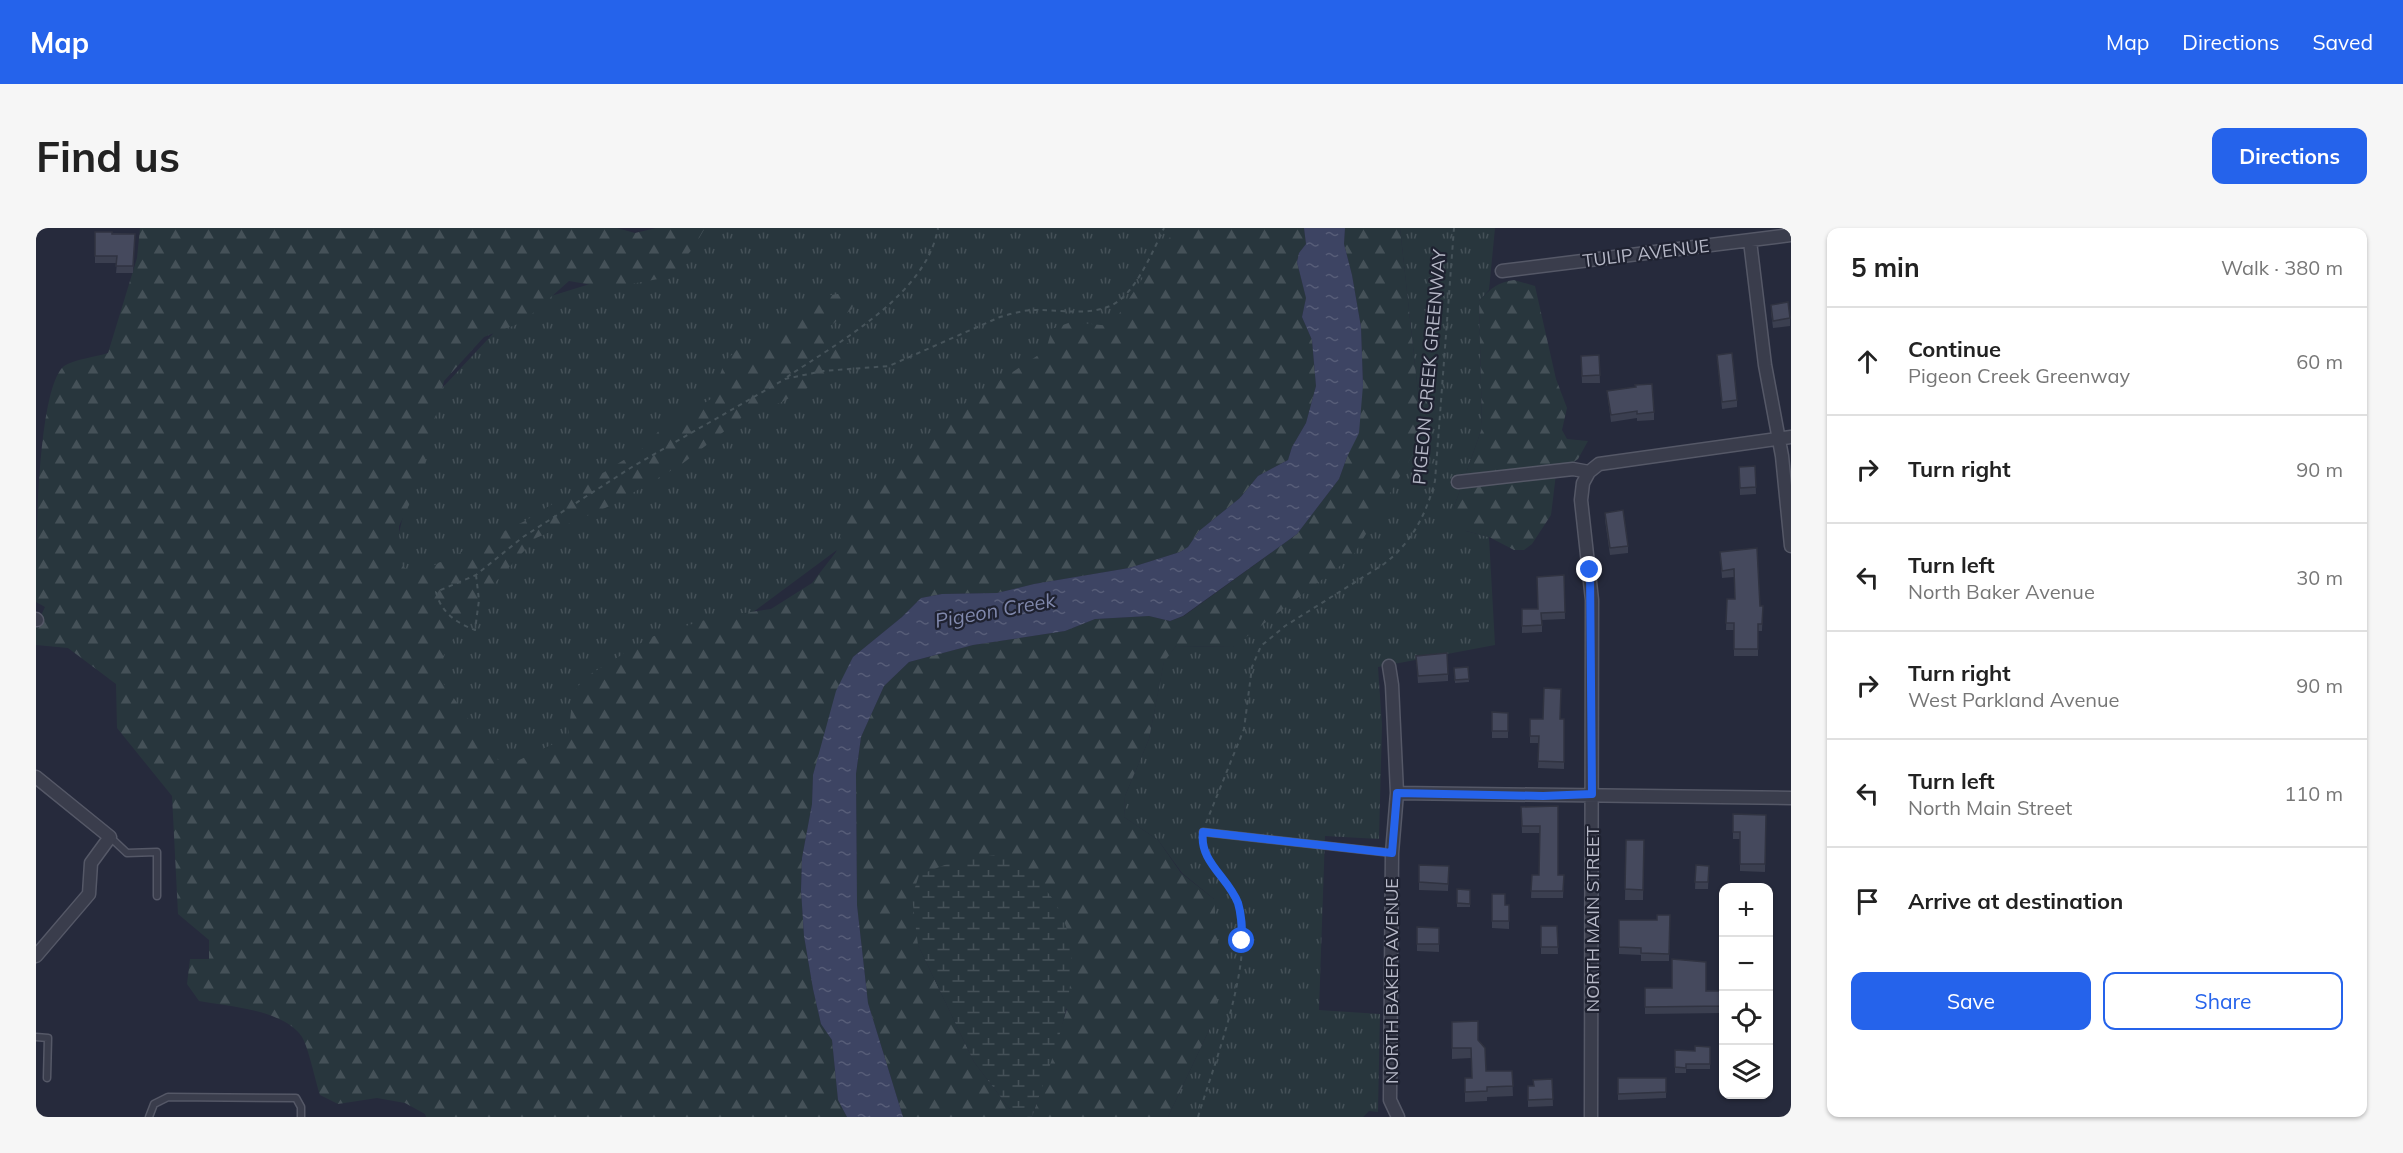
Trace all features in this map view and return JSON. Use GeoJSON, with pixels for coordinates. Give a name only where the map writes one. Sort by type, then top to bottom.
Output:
{"type":"FeatureCollection","features":[{"type":"Feature","properties":{"kind":"street","name":"TULIP AVENUE"},"geometry":{"type":"LineString","coordinates":[[1502,271],[1791,235]]}},
{"type":"Feature","properties":{"kind":"street"},"geometry":{"type":"LineString","coordinates":[[1750,241],[1765,365],[1785,437],[1782,456],[1791,546]]}},
{"type":"Feature","properties":{"kind":"street"},"geometry":{"type":"LineString","coordinates":[[1458,482],[1573,469],[1589,472],[1599,464],[1614,461],[1785,437]]}},
{"type":"Feature","properties":{"kind":"street","name":"NORTH MAIN STREET"},"geometry":{"type":"LineString","coordinates":[[1589,472],[1583,483],[1581,500],[1592,600],[1591,1117]]}},
{"type":"Feature","properties":{"kind":"street","name":"NORTH BAKER AVENUE"},"geometry":{"type":"LineString","coordinates":[[1389,666],[1393,695],[1397,793],[1392,853],[1390,1100],[1398,1116]]}},
{"type":"Feature","properties":{"kind":"street"},"geometry":{"type":"LineString","coordinates":[[36,777],[110,837],[91,863],[89,894],[36,956]]}},
{"type":"Feature","properties":{"kind":"street"},"geometry":{"type":"LineString","coordinates":[[1397,793],[1791,798]]}},
{"type":"Feature","properties":{"kind":"lane"},"geometry":{"type":"LineString","coordinates":[[1203,832],[1392,853]]}},
{"type":"Feature","properties":{"kind":"lane"},"geometry":{"type":"LineString","coordinates":[[110,837],[127,853],[157,852],[157,897]]}},
{"type":"Feature","properties":{"kind":"lane"},"geometry":{"type":"LineString","coordinates":[[36,1037],[48,1038],[47,1078]]}},
{"type":"Feature","properties":{"kind":"lane"},"geometry":{"type":"LineString","coordinates":[[149,1117],[154,1104],[168,1097],[180,1097],[296,1098],[301,1107],[301,1117]]}},
{"type":"Feature","properties":{"kind":"path"},"geometry":{"type":"LineString","coordinates":[[476,575],[479,600],[476,630],[459,624],[449,615],[439,602],[436,592],[476,575],[524,537],[632,467],[785,379],[883,312],[930,256],[938,228]]}},
{"type":"Feature","properties":{"kind":"path"},"geometry":{"type":"LineString","coordinates":[[785,379],[823,371],[889,366],[1000,317],[1015,313],[1030,310],[1086,311],[1105,308],[1121,299],[1135,281],[1164,228]]}},
{"type":"Feature","properties":{"kind":"path","name":"PIGEON CREEK GREENWAY"},"geometry":{"type":"LineString","coordinates":[[1203,832],[1244,729],[1252,667],[1261,646],[1285,626],[1398,554],[1428,507],[1435,481],[1454,228]]}},
{"type":"Feature","properties":{"kind":"path"},"geometry":{"type":"LineString","coordinates":[[1198,1117],[1235,993],[1241,965],[1242,941],[1242,919],[1238,902],[1205,854],[1202,843],[1203,832]]}},
{"type":"Feature","properties":{"kind":"green space"},"geometry":{"type":"Polygon","coordinates":[[[140,228],[617,228],[635,233],[656,228],[705,228],[694,247],[669,277],[609,288],[569,281],[523,322],[484,337],[444,381],[420,482],[399,526],[400,564],[414,575],[525,521],[648,445],[660,429],[711,399],[725,361],[740,347],[759,348],[818,297],[857,291],[852,309],[821,333],[857,347],[852,364],[782,402],[744,416],[682,464],[612,505],[536,538],[468,612],[435,671],[496,759],[515,762],[568,737],[573,694],[584,678],[651,637],[711,618],[771,609],[812,583],[836,552],[847,512],[869,484],[967,402],[1046,350],[1052,329],[1071,322],[1111,326],[1176,228],[1304,228],[1306,244],[1299,253],[1297,262],[1306,298],[1302,317],[1312,340],[1316,386],[1306,423],[1292,447],[1288,460],[1258,476],[1240,498],[1199,531],[1188,547],[1180,552],[1129,568],[1034,584],[997,593],[942,594],[921,598],[902,617],[853,657],[813,775],[812,804],[802,858],[801,890],[804,936],[813,989],[821,1024],[832,1040],[838,1100],[847,1117],[426,1117],[425,1114],[405,1103],[377,1098],[338,1104],[320,1095],[305,1042],[294,1028],[283,1021],[255,1011],[199,1001],[187,984],[190,959],[209,959],[209,940],[178,914],[172,796],[117,728],[116,684],[68,648],[36,645],[36,626],[45,607],[36,602],[36,550],[43,439],[48,407],[55,381],[64,366],[108,353],[137,258],[140,228]]]}},
{"type":"Feature","properties":{"kind":"green space"},"geometry":{"type":"Polygon","coordinates":[[[689,228],[1200,228],[1174,300],[532,776],[466,773],[391,567],[430,401],[519,306],[667,260],[689,228]]]}},
{"type":"Feature","properties":{"kind":"green space"},"geometry":{"type":"Polygon","coordinates":[[[1345,228],[1400,228],[1422,429],[1416,449],[1353,556],[1233,647],[1176,646],[1164,662],[1149,739],[1125,796],[1124,817],[1158,840],[1181,873],[1214,899],[1221,984],[1210,1028],[1168,1117],[1032,1117],[1067,1009],[918,945],[974,1062],[1016,1117],[903,1117],[868,1003],[857,905],[856,775],[861,737],[884,686],[909,662],[973,645],[1065,631],[1095,619],[1149,616],[1170,621],[1184,616],[1297,534],[1339,479],[1347,457],[1363,385],[1361,327],[1344,244],[1345,228]]]}},
{"type":"Feature","properties":{"kind":"green space"},"geometry":{"type":"Polygon","coordinates":[[[1400,228],[1495,228],[1489,290],[1479,301],[1482,428],[1454,507],[1466,531],[1489,537],[1495,645],[1378,667],[1382,725],[1379,839],[1325,836],[1319,1010],[1380,1014],[1378,1112],[1369,1111],[1363,1117],[1168,1117],[1210,1028],[1214,899],[1182,873],[1158,840],[1124,817],[1125,796],[1149,739],[1164,661],[1176,646],[1233,647],[1422,429],[1400,228]]]}},
{"type":"Feature","properties":{"kind":"green space"},"geometry":{"type":"Polygon","coordinates":[[[1514,280],[1535,286],[1556,379],[1567,408],[1562,430],[1567,439],[1588,441],[1578,459],[1556,474],[1551,515],[1532,544],[1524,550],[1514,550],[1489,537],[1466,531],[1458,523],[1454,507],[1482,428],[1479,301],[1503,282],[1514,280]]]}},
{"type":"Feature","properties":{"kind":"green space"},"geometry":{"type":"Polygon","coordinates":[[[998,855],[1020,862],[1032,874],[1060,911],[1069,938],[1071,968],[1068,999],[1052,1060],[1032,1117],[1016,1117],[974,1062],[918,945],[912,897],[919,875],[960,859],[998,855]]]}},
{"type":"Feature","properties":{"kind":"water","name":"Pigeon Creek"},"geometry":{"type":"Polygon","coordinates":[[[1304,228],[1345,228],[1344,244],[1361,327],[1363,385],[1359,433],[1339,479],[1297,534],[1183,616],[1170,621],[1149,616],[1095,619],[1065,631],[973,645],[909,662],[884,686],[861,737],[856,774],[857,905],[868,1003],[903,1117],[847,1117],[838,1100],[832,1040],[821,1024],[813,989],[804,936],[801,890],[802,858],[812,804],[813,775],[836,691],[853,657],[902,617],[921,598],[942,594],[997,593],[1034,584],[1129,568],[1180,552],[1188,547],[1199,531],[1240,498],[1258,476],[1288,460],[1292,447],[1306,423],[1316,386],[1312,340],[1302,317],[1306,298],[1297,262],[1299,253],[1306,244],[1304,228]]]}},
{"type":"Feature","properties":{"kind":"building"},"geometry":{"type":"Polygon","coordinates":[[[95,232],[135,234],[133,266],[116,266],[117,256],[95,256],[95,232]]]}},
{"type":"Feature","properties":{"kind":"building"},"geometry":{"type":"Polygon","coordinates":[[[1788,302],[1790,318],[1773,321],[1771,305],[1788,302]]]}},
{"type":"Feature","properties":{"kind":"building"},"geometry":{"type":"Polygon","coordinates":[[[1732,353],[1737,400],[1722,402],[1717,355],[1732,353]]]}},
{"type":"Feature","properties":{"kind":"building"},"geometry":{"type":"Polygon","coordinates":[[[1599,355],[1600,375],[1582,376],[1581,356],[1599,355]]]}},
{"type":"Feature","properties":{"kind":"building"},"geometry":{"type":"Polygon","coordinates":[[[1652,384],[1654,412],[1637,414],[1637,411],[1611,415],[1607,391],[1652,384]]]}},
{"type":"Feature","properties":{"kind":"building"},"geometry":{"type":"Polygon","coordinates":[[[1755,466],[1756,487],[1740,488],[1739,467],[1755,466]]]}},
{"type":"Feature","properties":{"kind":"building"},"geometry":{"type":"Polygon","coordinates":[[[1623,510],[1628,546],[1610,548],[1605,513],[1623,510]]]}},
{"type":"Feature","properties":{"kind":"building"},"geometry":{"type":"Polygon","coordinates":[[[1757,548],[1760,606],[1763,606],[1762,624],[1758,624],[1758,649],[1734,649],[1734,623],[1726,623],[1727,599],[1735,599],[1734,569],[1722,571],[1720,552],[1757,548]]]}},
{"type":"Feature","properties":{"kind":"building"},"geometry":{"type":"Polygon","coordinates":[[[1564,575],[1565,612],[1541,613],[1542,625],[1522,626],[1522,609],[1538,609],[1537,577],[1564,575]]]}},
{"type":"Feature","properties":{"kind":"building"},"geometry":{"type":"Polygon","coordinates":[[[1447,653],[1448,674],[1418,676],[1416,656],[1447,653]]]}},
{"type":"Feature","properties":{"kind":"building"},"geometry":{"type":"Polygon","coordinates":[[[1468,667],[1469,679],[1455,680],[1454,668],[1468,667]]]}},
{"type":"Feature","properties":{"kind":"building"},"geometry":{"type":"Polygon","coordinates":[[[1544,688],[1561,689],[1560,719],[1564,719],[1564,762],[1538,761],[1539,736],[1530,736],[1530,719],[1543,719],[1544,688]]]}},
{"type":"Feature","properties":{"kind":"building"},"geometry":{"type":"Polygon","coordinates":[[[1492,712],[1508,713],[1508,731],[1492,731],[1492,712]]]}},
{"type":"Feature","properties":{"kind":"building"},"geometry":{"type":"Polygon","coordinates":[[[1558,806],[1558,875],[1564,875],[1563,891],[1531,891],[1532,875],[1539,875],[1540,826],[1522,826],[1521,807],[1558,806]]]}},
{"type":"Feature","properties":{"kind":"building"},"geometry":{"type":"Polygon","coordinates":[[[1733,814],[1766,815],[1765,864],[1740,864],[1740,832],[1733,832],[1733,814]]]}},
{"type":"Feature","properties":{"kind":"building"},"geometry":{"type":"Polygon","coordinates":[[[1626,840],[1644,840],[1643,890],[1625,889],[1626,840]]]}},
{"type":"Feature","properties":{"kind":"building"},"geometry":{"type":"Polygon","coordinates":[[[1419,865],[1449,866],[1448,884],[1419,882],[1419,865]]]}},
{"type":"Feature","properties":{"kind":"building"},"geometry":{"type":"Polygon","coordinates":[[[1696,865],[1709,866],[1708,882],[1695,882],[1696,865]]]}},
{"type":"Feature","properties":{"kind":"building"},"geometry":{"type":"Polygon","coordinates":[[[1457,889],[1470,890],[1470,904],[1457,903],[1457,889]]]}},
{"type":"Feature","properties":{"kind":"building"},"geometry":{"type":"Polygon","coordinates":[[[1492,894],[1505,894],[1505,905],[1509,905],[1509,921],[1492,921],[1492,894]]]}},
{"type":"Feature","properties":{"kind":"building"},"geometry":{"type":"Polygon","coordinates":[[[1657,915],[1670,915],[1669,954],[1641,953],[1641,948],[1619,947],[1619,920],[1657,920],[1657,915]]]}},
{"type":"Feature","properties":{"kind":"building"},"geometry":{"type":"Polygon","coordinates":[[[1541,926],[1557,926],[1558,947],[1541,947],[1541,926]]]}},
{"type":"Feature","properties":{"kind":"building"},"geometry":{"type":"Polygon","coordinates":[[[1417,927],[1439,928],[1439,944],[1417,944],[1417,927]]]}},
{"type":"Feature","properties":{"kind":"building"},"geometry":{"type":"Polygon","coordinates":[[[1672,959],[1706,962],[1706,991],[1719,991],[1719,1006],[1645,1007],[1645,988],[1672,988],[1672,959]]]}},
{"type":"Feature","properties":{"kind":"building"},"geometry":{"type":"Polygon","coordinates":[[[1478,1021],[1478,1040],[1485,1048],[1486,1071],[1512,1071],[1513,1086],[1487,1087],[1487,1091],[1465,1092],[1465,1078],[1472,1078],[1471,1048],[1452,1048],[1452,1022],[1478,1021]]]}},
{"type":"Feature","properties":{"kind":"building"},"geometry":{"type":"Polygon","coordinates":[[[1695,1046],[1710,1047],[1710,1064],[1686,1064],[1686,1068],[1675,1067],[1675,1050],[1695,1051],[1695,1046]]]}},
{"type":"Feature","properties":{"kind":"building"},"geometry":{"type":"Polygon","coordinates":[[[1618,1078],[1666,1078],[1666,1092],[1618,1094],[1618,1078]]]}},
{"type":"Feature","properties":{"kind":"building"},"geometry":{"type":"Polygon","coordinates":[[[1552,1079],[1553,1099],[1528,1100],[1528,1086],[1534,1086],[1533,1080],[1552,1079]]]}},
{"type":"Feature","properties":{"kind":"route"},"geometry":{"type":"LineString","coordinates":[[1242,941],[1242,919],[1238,902],[1205,854],[1202,843],[1203,832],[1392,853],[1397,793],[1543,796],[1592,794],[1590,570]]}}]}
